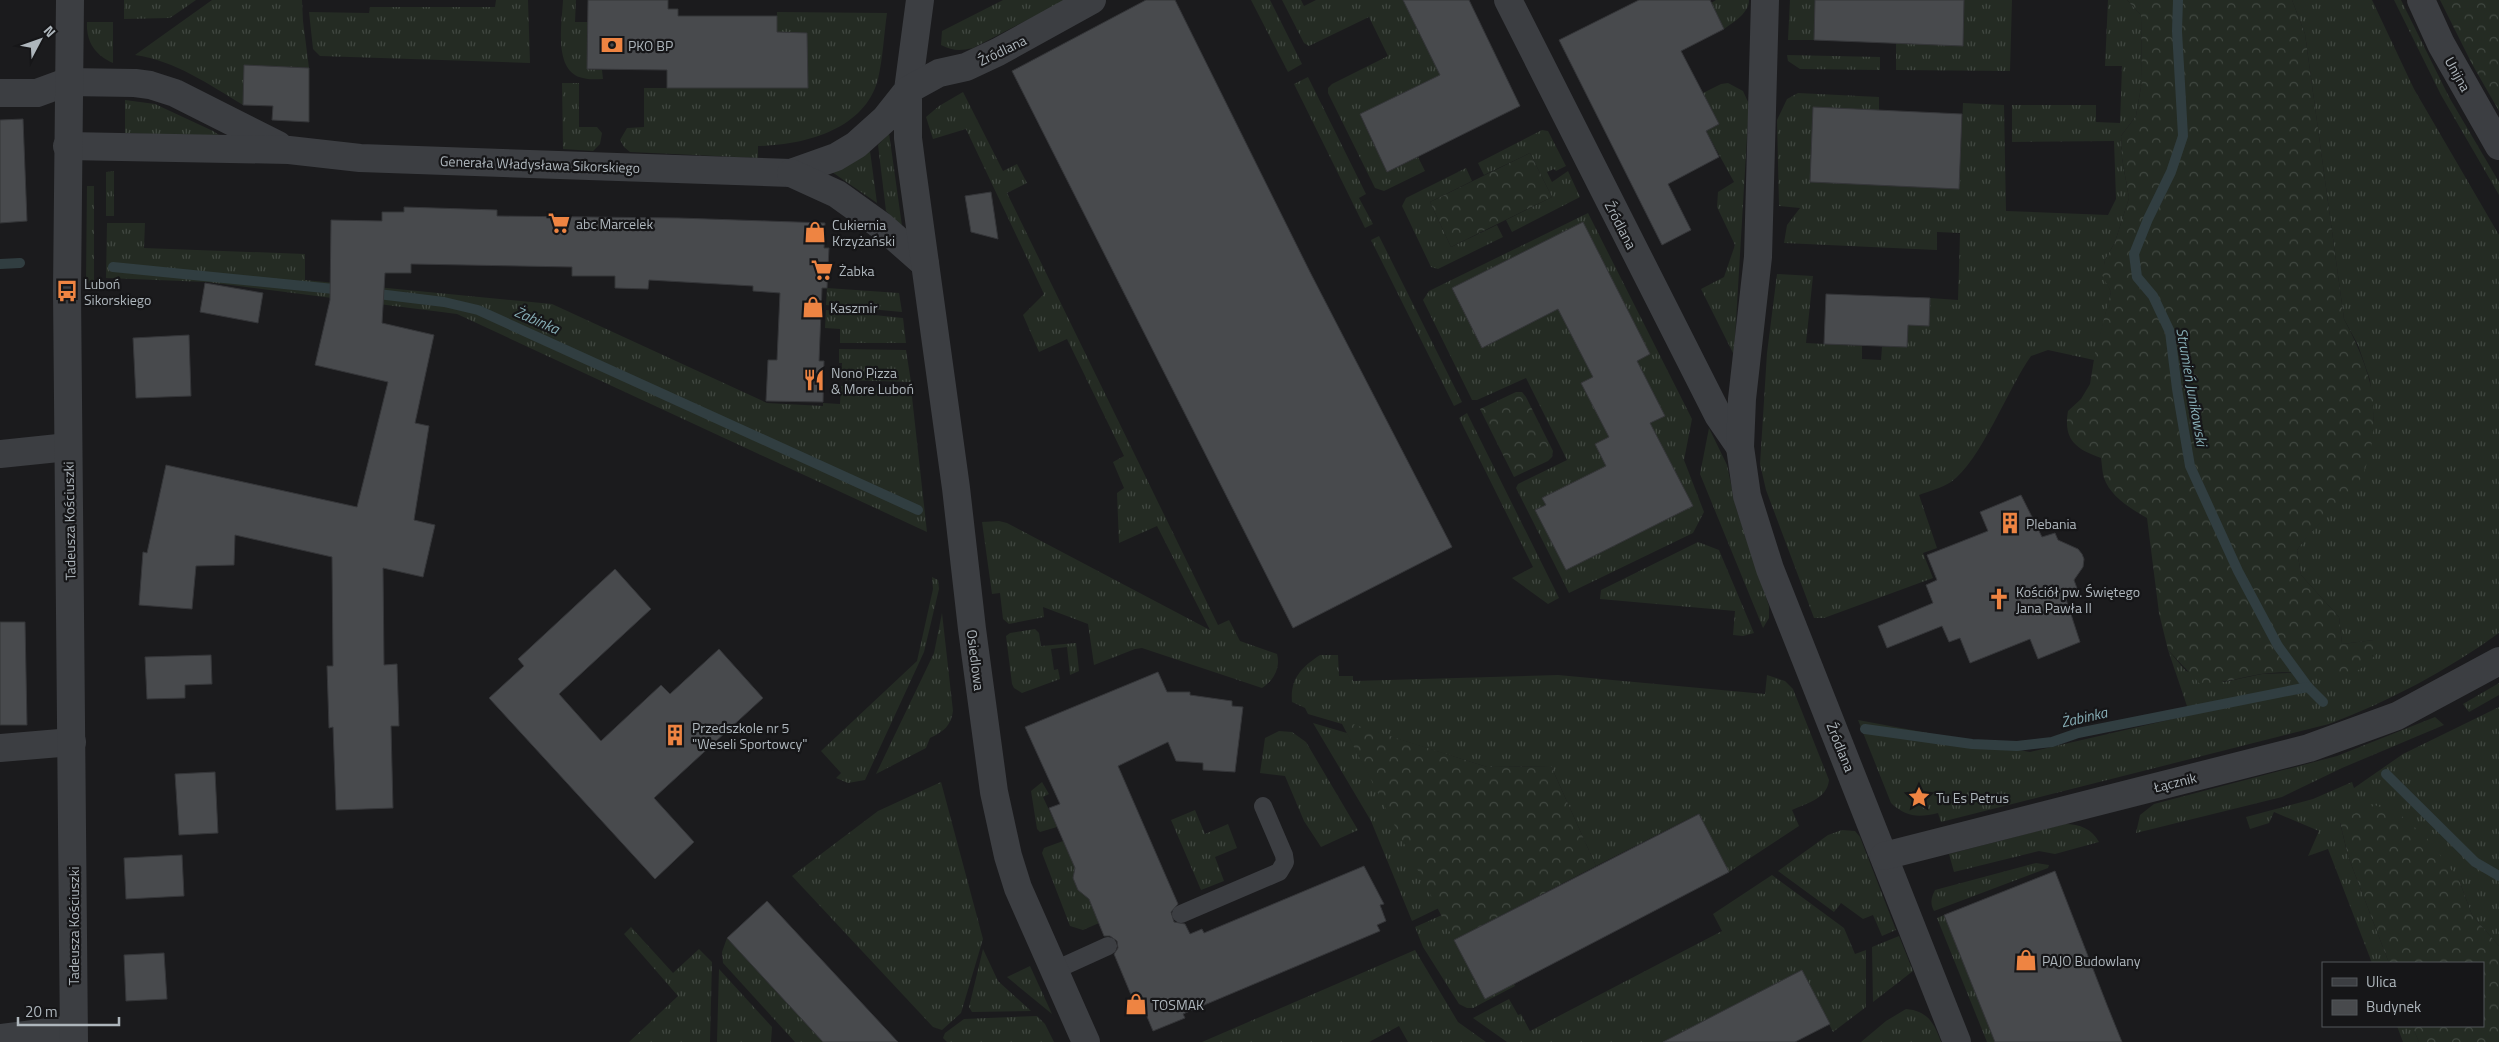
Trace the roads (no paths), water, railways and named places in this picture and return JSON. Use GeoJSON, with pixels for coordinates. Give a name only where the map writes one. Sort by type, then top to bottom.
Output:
{"type":"FeatureCollection","features":[{"type":"Feature","properties":{"kind":"street","name":"Tadeusza Kościuszki"},"geometry":{"type":"LineString","coordinates":[[70,0],[67,146],[73,1035]]}},
{"type":"Feature","properties":{"kind":"street"},"geometry":{"type":"LineString","coordinates":[[920,0],[908,90],[908,138],[925,264]]}},
{"type":"Feature","properties":{"kind":"street","name":"Źródlana"},"geometry":{"type":"LineString","coordinates":[[908,90],[939,73],[966,66],[998,52],[1092,0]]}},
{"type":"Feature","properties":{"kind":"street","name":"Źródlana"},"geometry":{"type":"LineString","coordinates":[[1508,0],[1718,416],[1740,447]]}},
{"type":"Feature","properties":{"kind":"street","name":"Źródlana"},"geometry":{"type":"LineString","coordinates":[[1765,0],[1758,256],[1742,399],[1740,447],[1747,496],[1770,569],[1957,1042]]}},
{"type":"Feature","properties":{"kind":"street","name":"Unijna"},"geometry":{"type":"LineString","coordinates":[[2421,0],[2441,44],[2499,146]]}},
{"type":"Feature","properties":{"kind":"street"},"geometry":{"type":"LineString","coordinates":[[0,93],[37,93],[67,82]]}},
{"type":"Feature","properties":{"kind":"street","name":"Generała Władysława Sikorskiego"},"geometry":{"type":"LineString","coordinates":[[67,82],[150,85],[175,93],[289,150]]}},
{"type":"Feature","properties":{"kind":"street","name":"Generała Władysława Sikorskiego"},"geometry":{"type":"LineString","coordinates":[[67,146],[289,150],[360,158],[792,173],[836,157],[856,145],[885,119],[908,90]]}},
{"type":"Feature","properties":{"kind":"street","name":"Generała Władysława Sikorskiego"},"geometry":{"type":"LineString","coordinates":[[792,173],[838,194],[883,227],[925,264]]}},
{"type":"Feature","properties":{"kind":"street","name":"Osiedlowa"},"geometry":{"type":"LineString","coordinates":[[925,264],[956,488],[973,638],[994,792],[1016,884],[1050,965],[1086,1042]]}},
{"type":"Feature","properties":{"kind":"street"},"geometry":{"type":"LineString","coordinates":[[0,454],[68,447]]}},
{"type":"Feature","properties":{"kind":"street","name":"Łącznik"},"geometry":{"type":"LineString","coordinates":[[2458,684],[2499,647]]}},
{"type":"Feature","properties":{"kind":"street","name":"Łącznik"},"geometry":{"type":"LineString","coordinates":[[1884,856],[2310,748],[2374,726],[2499,661]]}},
{"type":"Feature","properties":{"kind":"street"},"geometry":{"type":"LineString","coordinates":[[0,748],[72,742]]}},
{"type":"Feature","properties":{"kind":"street"},"geometry":{"type":"LineString","coordinates":[[0,1038],[73,1035]]}},
{"type":"Feature","properties":{"kind":"lane"},"geometry":{"type":"LineString","coordinates":[[1182,914],[1279,872],[1284,862],[1284,855],[1263,806]]}},
{"type":"Feature","properties":{"kind":"lane"},"geometry":{"type":"LineString","coordinates":[[1050,965],[1108,946]]}},
{"type":"Feature","properties":{"kind":"waterway","name":"Strumień Junikowski"},"geometry":{"type":"LineString","coordinates":[[2178,0],[2177,31],[2183,136],[2171,172],[2148,219],[2134,254],[2137,277],[2153,296],[2170,332],[2190,466],[2238,571],[2278,646],[2308,687],[2323,702]]}},
{"type":"Feature","properties":{"kind":"waterway","name":"Żabinka"},"geometry":{"type":"LineString","coordinates":[[0,264],[20,263]]}},
{"type":"Feature","properties":{"kind":"waterway","name":"Żabinka"},"geometry":{"type":"LineString","coordinates":[[113,267],[344,290]]}},
{"type":"Feature","properties":{"kind":"waterway","name":"Żabinka"},"geometry":{"type":"LineString","coordinates":[[370,293],[444,302],[478,310],[918,510]]}},
{"type":"Feature","properties":{"kind":"waterway","name":"Żabinka"},"geometry":{"type":"LineString","coordinates":[[1865,729],[1972,744],[2017,746],[2052,742],[2078,733],[2308,687]]}},
{"type":"Feature","properties":{"kind":"waterway","name":"Strumień Junikowski"},"geometry":{"type":"LineString","coordinates":[[2386,774],[2475,862],[2499,876]]}},
{"type":"Feature","properties":{"kind":"place","name":"PKO BP"},"geometry":{"type":"Point","coordinates":[612,45]}},
{"type":"Feature","properties":{"kind":"place","name":"abc Marcelek"},"geometry":{"type":"Point","coordinates":[559,223]}},
{"type":"Feature","properties":{"kind":"place","name":"Cukiernia Krzyżański"},"geometry":{"type":"Point","coordinates":[815,232]}},
{"type":"Feature","properties":{"kind":"place","name":"Żabka"},"geometry":{"type":"Point","coordinates":[822,270]}},
{"type":"Feature","properties":{"kind":"place","name":"Luboń Sikorskiego"},"geometry":{"type":"Point","coordinates":[67,291]}},
{"type":"Feature","properties":{"kind":"place","name":"Kaszmir"},"geometry":{"type":"Point","coordinates":[813,307]}},
{"type":"Feature","properties":{"kind":"place","name":"Nono Pizza & More Luboń"},"geometry":{"type":"Point","coordinates":[814,380]}},
{"type":"Feature","properties":{"kind":"place","name":"Plebania"},"geometry":{"type":"Point","coordinates":[2010,523]}},
{"type":"Feature","properties":{"kind":"place","name":"Kościół pw. Świętego Jana Pawła II"},"geometry":{"type":"Point","coordinates":[1999,599]}},
{"type":"Feature","properties":{"kind":"place","name":"Przedszkole nr 5 \"Weseli Sportowcy\""},"geometry":{"type":"Point","coordinates":[675,735]}},
{"type":"Feature","properties":{"kind":"place","name":"Tu Es Petrus"},"geometry":{"type":"Point","coordinates":[1919,797]}},
{"type":"Feature","properties":{"kind":"place","name":"PAJO Budowlany"},"geometry":{"type":"Point","coordinates":[2026,960]}},
{"type":"Feature","properties":{"kind":"place","name":"TOSMAK"},"geometry":{"type":"Point","coordinates":[1136,1004]}}]}
